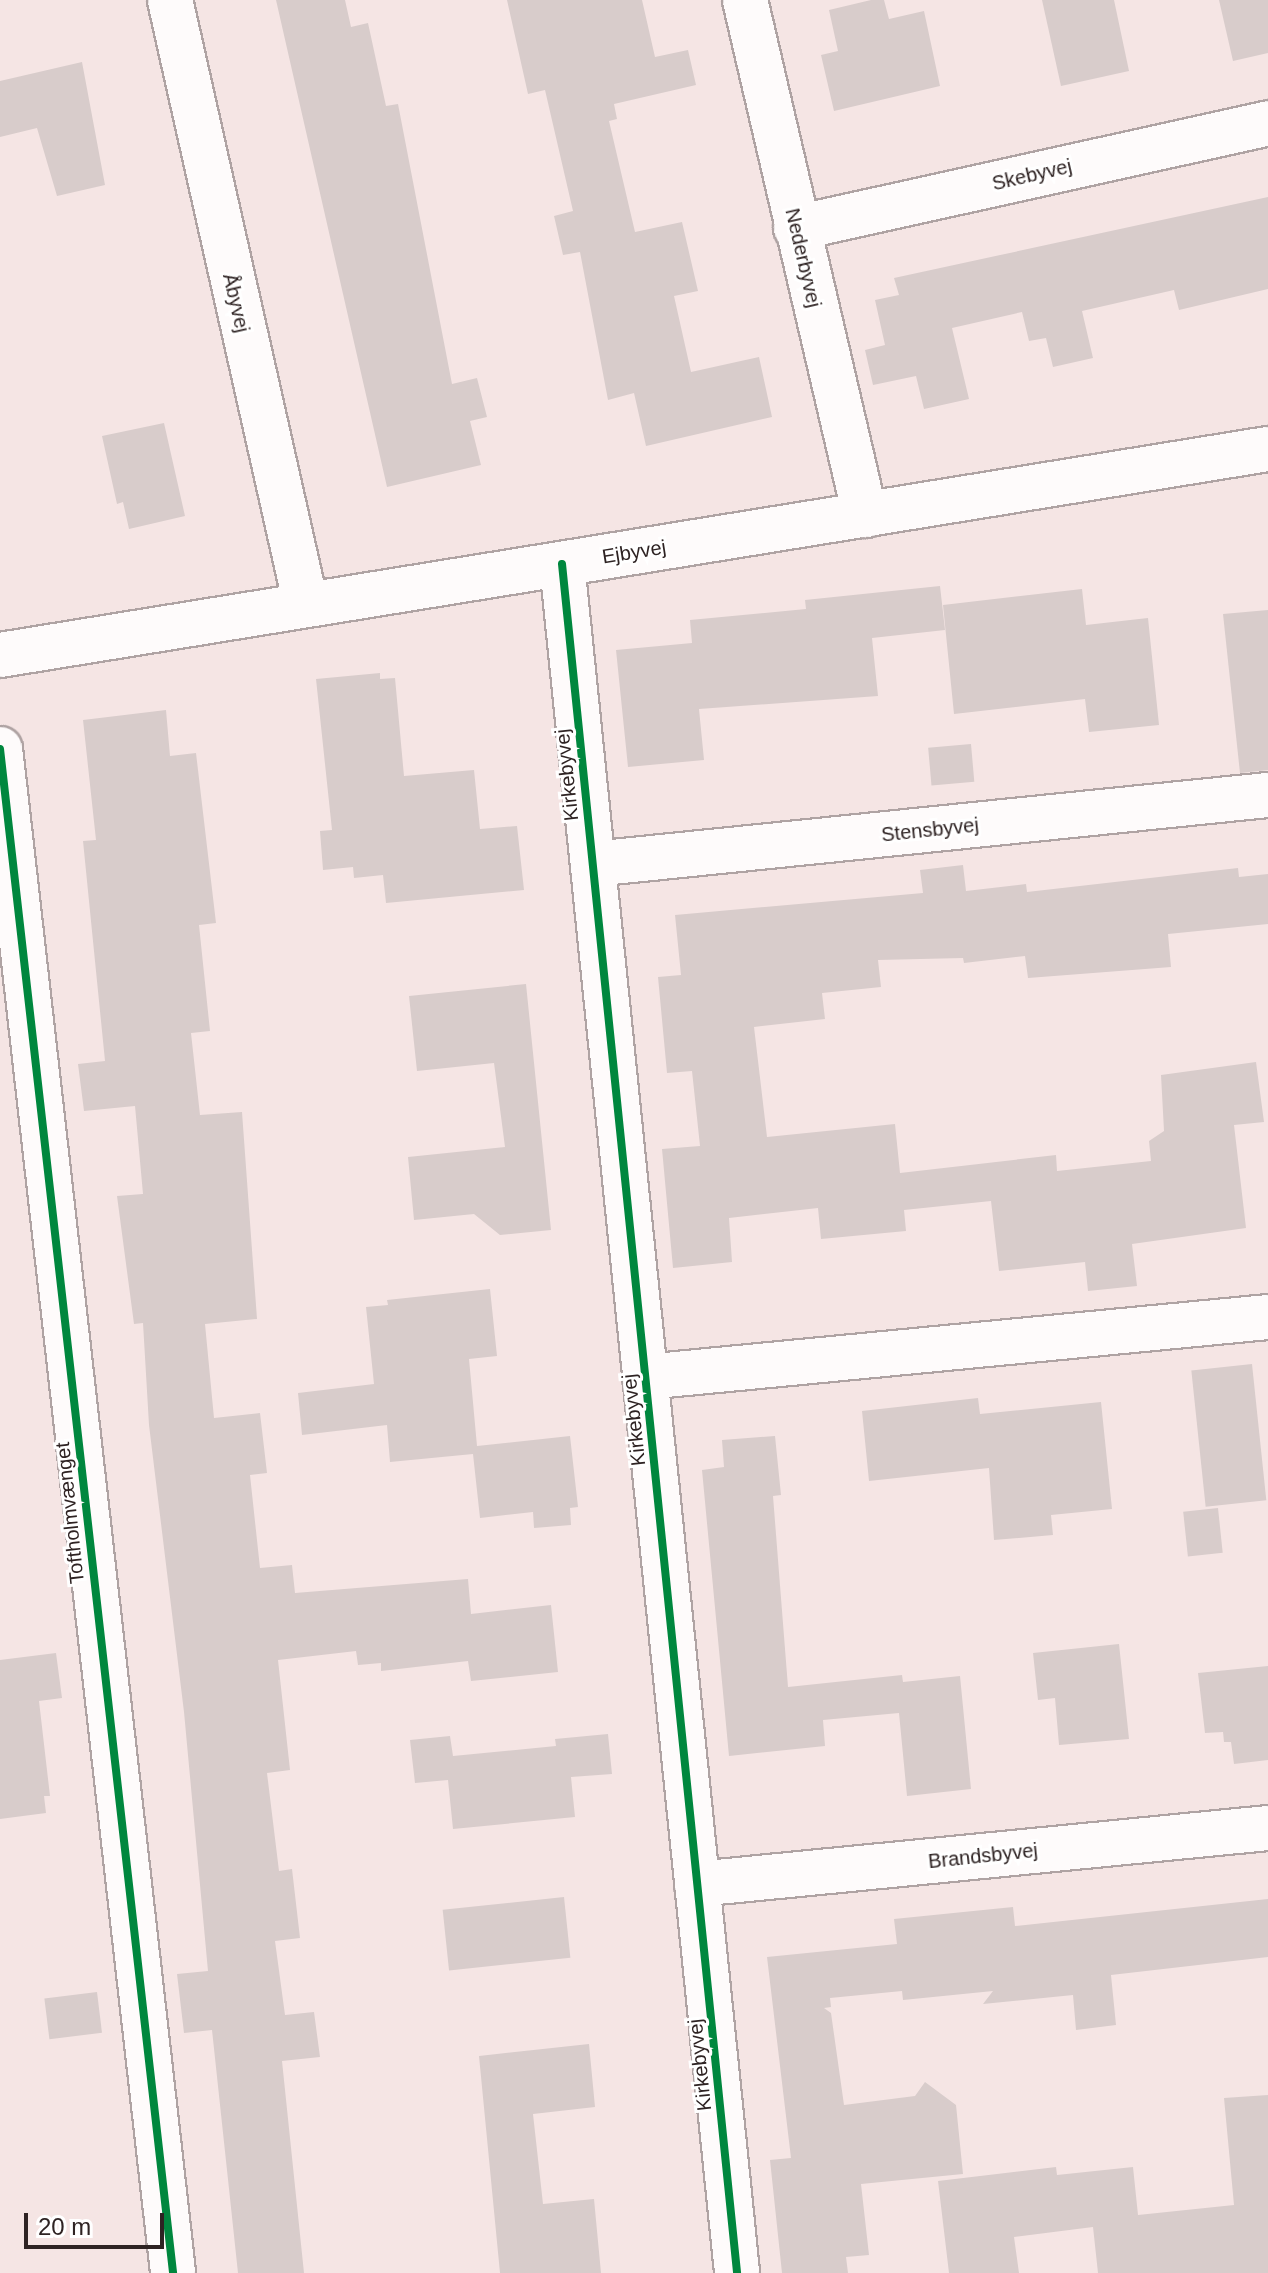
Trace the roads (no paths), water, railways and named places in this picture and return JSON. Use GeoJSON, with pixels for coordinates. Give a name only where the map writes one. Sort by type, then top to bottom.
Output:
{"type":"FeatureCollection","features":[{"type":"Feature","properties":{"kind":"street","name":"Åbyvej"},"geometry":{"type":"LineString","coordinates":[[170,0],[306,605]]}},
{"type":"Feature","properties":{"kind":"street","name":"Nederbyvej"},"geometry":{"type":"LineString","coordinates":[[745,0],[865,515]]}},
{"type":"Feature","properties":{"kind":"street","name":"Skebyvej"},"geometry":{"type":"LineString","coordinates":[[796,228],[1268,123]]}},
{"type":"Feature","properties":{"kind":"street","name":"Ejbyvej"},"geometry":{"type":"LineString","coordinates":[[0,655],[1268,449]]}},
{"type":"Feature","properties":{"kind":"street","name":"Kirkebyvej"},"geometry":{"type":"LineString","coordinates":[[562,564],[737,2273]]}},
{"type":"Feature","properties":{"kind":"street","name":"Toftholmvænget"},"geometry":{"type":"LineString","coordinates":[[0,749],[173,2273]]}},
{"type":"Feature","properties":{"kind":"street","name":"Stensbyvej"},"geometry":{"type":"LineString","coordinates":[[593,864],[1268,795]]}},
{"type":"Feature","properties":{"kind":"street"},"geometry":{"type":"LineString","coordinates":[[645,1377],[1268,1317]]}},
{"type":"Feature","properties":{"kind":"street","name":"Brandsbyvej"},"geometry":{"type":"LineString","coordinates":[[697,1884],[1268,1828]]}}]}
